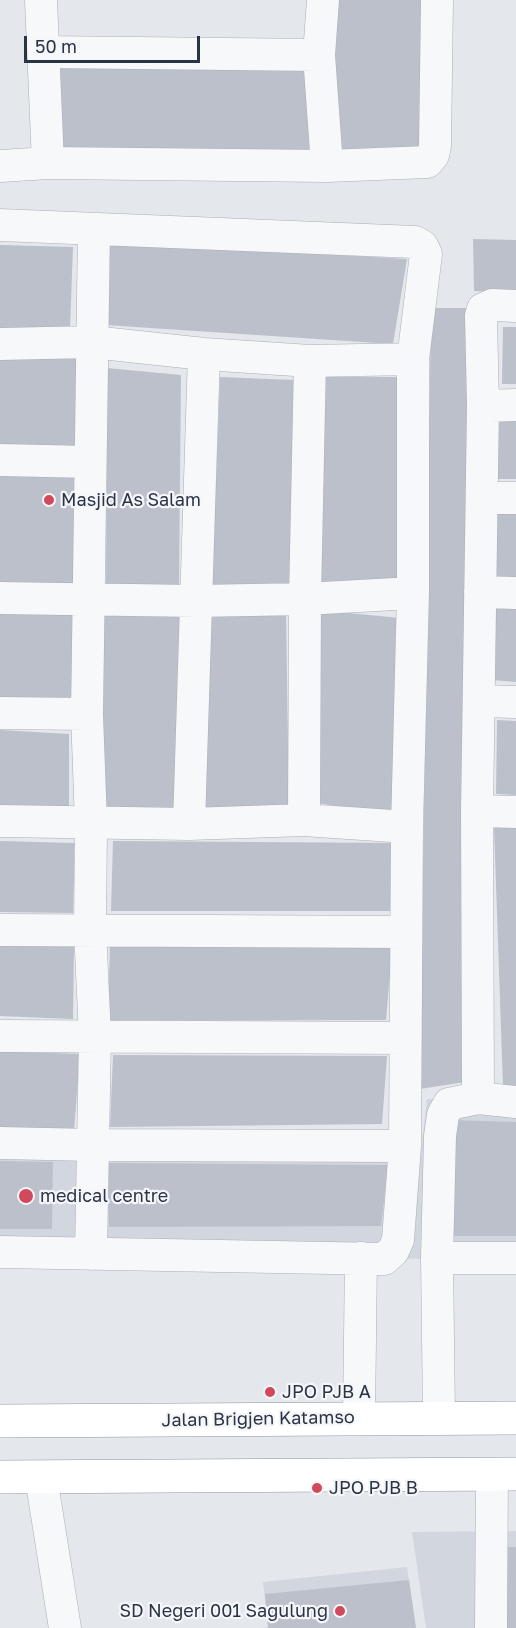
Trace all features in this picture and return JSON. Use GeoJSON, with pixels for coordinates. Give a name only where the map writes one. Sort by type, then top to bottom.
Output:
{"type":"FeatureCollection","features":[{"type":"Feature","properties":{"kind":"highway","name":"Jalan Brigjen Katamso"},"geometry":{"type":"LineString","coordinates":[[0,1421],[516,1418]]}},
{"type":"Feature","properties":{"kind":"highway"},"geometry":{"type":"LineString","coordinates":[[0,1477],[504,1474]]}},
{"type":"Feature","properties":{"kind":"street"},"geometry":{"type":"LineString","coordinates":[[41,0],[48,163]]}},
{"type":"Feature","properties":{"kind":"street"},"geometry":{"type":"LineString","coordinates":[[323,0],[319,55],[327,166]]}},
{"type":"Feature","properties":{"kind":"street"},"geometry":{"type":"LineString","coordinates":[[0,166],[48,163],[327,166],[427,162],[433,155],[437,106],[437,0]]}},
{"type":"Feature","properties":{"kind":"street"},"geometry":{"type":"LineString","coordinates":[[44,52],[319,55]]}},
{"type":"Feature","properties":{"kind":"street"},"geometry":{"type":"LineString","coordinates":[[0,225],[415,242],[422,246],[426,254],[413,359],[413,593],[407,827],[405,1146],[398,1240],[393,1251],[384,1259],[0,1252]]}},
{"type":"Feature","properties":{"kind":"street"},"geometry":{"type":"LineString","coordinates":[[91,1254],[95,1036],[90,930],[91,824],[87,714],[94,229]]}},
{"type":"Feature","properties":{"kind":"street"},"geometry":{"type":"LineString","coordinates":[[478,1098],[477,811],[483,406],[481,316],[483,309],[492,305],[516,306]]}},
{"type":"Feature","properties":{"kind":"street"},"geometry":{"type":"LineString","coordinates":[[0,344],[92,342],[204,354],[310,360],[413,359]]}},
{"type":"Feature","properties":{"kind":"street"},"geometry":{"type":"LineString","coordinates":[[189,824],[204,354]]}},
{"type":"Feature","properties":{"kind":"street"},"geometry":{"type":"LineString","coordinates":[[304,820],[305,599],[310,360]]}},
{"type":"Feature","properties":{"kind":"street"},"geometry":{"type":"LineString","coordinates":[[483,406],[516,405]]}},
{"type":"Feature","properties":{"kind":"street"},"geometry":{"type":"LineString","coordinates":[[0,460],[90,462]]}},
{"type":"Feature","properties":{"kind":"street"},"geometry":{"type":"LineString","coordinates":[[482,498],[516,498]]}},
{"type":"Feature","properties":{"kind":"street"},"geometry":{"type":"LineString","coordinates":[[480,592],[516,592]]}},
{"type":"Feature","properties":{"kind":"street"},"geometry":{"type":"LineString","coordinates":[[0,598],[196,601],[305,599],[413,593]]}},
{"type":"Feature","properties":{"kind":"street"},"geometry":{"type":"LineString","coordinates":[[479,701],[516,702]]}},
{"type":"Feature","properties":{"kind":"street"},"geometry":{"type":"LineString","coordinates":[[0,713],[87,714]]}},
{"type":"Feature","properties":{"kind":"street"},"geometry":{"type":"LineString","coordinates":[[477,811],[516,812]]}},
{"type":"Feature","properties":{"kind":"street"},"geometry":{"type":"LineString","coordinates":[[0,821],[189,824],[304,820],[407,827]]}},
{"type":"Feature","properties":{"kind":"street"},"geometry":{"type":"LineString","coordinates":[[0,930],[406,932]]}},
{"type":"Feature","properties":{"kind":"street"},"geometry":{"type":"LineString","coordinates":[[0,1036],[405,1038]]}},
{"type":"Feature","properties":{"kind":"street"},"geometry":{"type":"LineString","coordinates":[[439,1417],[437,1258],[442,1115],[449,1104],[478,1098],[516,1102]]}},
{"type":"Feature","properties":{"kind":"street"},"geometry":{"type":"LineString","coordinates":[[0,1143],[405,1146]]}},
{"type":"Feature","properties":{"kind":"street"},"geometry":{"type":"LineString","coordinates":[[359,1418],[361,1258]]}},
{"type":"Feature","properties":{"kind":"street"},"geometry":{"type":"LineString","coordinates":[[437,1258],[516,1258]]}},
{"type":"Feature","properties":{"kind":"street"},"geometry":{"type":"LineString","coordinates":[[491,1628],[504,1474]]}},
{"type":"Feature","properties":{"kind":"street"},"geometry":{"type":"LineString","coordinates":[[41,1477],[65,1628]]}},
{"type":"Feature","properties":{"kind":"shaded area"},"geometry":{"type":"Polygon","coordinates":[[[427,1099],[516,1100],[516,1259],[0,1258],[0,1153],[420,1160],[427,1099]]]}},
{"type":"Feature","properties":{"kind":"shaded area"},"geometry":{"type":"Polygon","coordinates":[[[516,1531],[516,1628],[426,1628],[412,1532],[516,1531]]]}},
{"type":"Feature","properties":{"kind":"shaded area","name":"SD Negeri 001 Sagulung"},"geometry":{"type":"Polygon","coordinates":[[[407,1567],[416,1628],[260,1628],[268,1627],[263,1582],[407,1567]]]}},
{"type":"Feature","properties":{"kind":"building"},"geometry":{"type":"Polygon","coordinates":[[[337,0],[422,0],[420,146],[341,153],[333,47],[337,0]]]}},
{"type":"Feature","properties":{"kind":"building"},"geometry":{"type":"Polygon","coordinates":[[[58,63],[306,67],[314,152],[60,149],[58,63]]]}},
{"type":"Feature","properties":{"kind":"building"},"geometry":{"type":"Polygon","coordinates":[[[473,239],[516,240],[516,293],[474,291],[473,239]]]}},
{"type":"Feature","properties":{"kind":"building"},"geometry":{"type":"Polygon","coordinates":[[[109,241],[407,259],[393,344],[105,325],[109,241]]]}},
{"type":"Feature","properties":{"kind":"building"},"geometry":{"type":"Polygon","coordinates":[[[0,245],[73,247],[70,329],[0,329],[0,245]]]}},
{"type":"Feature","properties":{"kind":"building"},"geometry":{"type":"Polygon","coordinates":[[[431,308],[471,308],[465,1082],[420,1089],[431,308]]]}},
{"type":"Feature","properties":{"kind":"building"},"geometry":{"type":"Polygon","coordinates":[[[503,327],[516,327],[516,384],[502,384],[503,327]]]}},
{"type":"Feature","properties":{"kind":"building"},"geometry":{"type":"Polygon","coordinates":[[[80,355],[79,453],[0,450],[0,356],[80,355]]]}},
{"type":"Feature","properties":{"kind":"building"},"geometry":{"type":"Polygon","coordinates":[[[107,368],[181,375],[179,585],[106,589],[107,368]]]}},
{"type":"Feature","properties":{"kind":"building"},"geometry":{"type":"Polygon","coordinates":[[[220,377],[294,380],[295,583],[212,586],[220,377]]]}},
{"type":"Feature","properties":{"kind":"building"},"geometry":{"type":"Polygon","coordinates":[[[323,377],[401,377],[400,580],[317,585],[323,377]]]}},
{"type":"Feature","properties":{"kind":"building"},"geometry":{"type":"Polygon","coordinates":[[[492,417],[516,418],[516,479],[491,479],[492,417]]]}},
{"type":"Feature","properties":{"kind":"building"},"geometry":{"type":"Polygon","coordinates":[[[0,468],[82,469],[80,592],[0,589],[0,468]]]}},
{"type":"Feature","properties":{"kind":"building"},"geometry":{"type":"Polygon","coordinates":[[[492,510],[516,511],[516,578],[490,577],[492,510]]]}},
{"type":"Feature","properties":{"kind":"building"},"geometry":{"type":"Polygon","coordinates":[[[496,602],[516,603],[516,682],[492,680],[496,602]]]}},
{"type":"Feature","properties":{"kind":"building"},"geometry":{"type":"Polygon","coordinates":[[[97,609],[189,610],[183,817],[99,819],[97,609]]]}},
{"type":"Feature","properties":{"kind":"building"},"geometry":{"type":"Polygon","coordinates":[[[317,610],[400,618],[393,815],[317,803],[317,610]]]}},
{"type":"Feature","properties":{"kind":"building"},"geometry":{"type":"Polygon","coordinates":[[[211,612],[286,612],[289,810],[204,812],[211,612]]]}},
{"type":"Feature","properties":{"kind":"building"},"geometry":{"type":"Polygon","coordinates":[[[0,614],[74,615],[73,702],[0,701],[0,614]]]}},
{"type":"Feature","properties":{"kind":"building"},"geometry":{"type":"Polygon","coordinates":[[[497,720],[516,721],[516,795],[496,794],[497,720]]]}},
{"type":"Feature","properties":{"kind":"building"},"geometry":{"type":"Polygon","coordinates":[[[0,730],[69,734],[69,808],[0,805],[0,730]]]}},
{"type":"Feature","properties":{"kind":"building"},"geometry":{"type":"Polygon","coordinates":[[[494,827],[516,827],[516,1086],[503,1086],[494,827]]]}},
{"type":"Feature","properties":{"kind":"building"},"geometry":{"type":"Polygon","coordinates":[[[0,841],[75,843],[73,913],[0,912],[0,841]]]}},
{"type":"Feature","properties":{"kind":"building"},"geometry":{"type":"Polygon","coordinates":[[[113,841],[395,843],[392,911],[111,911],[113,841]]]}},
{"type":"Feature","properties":{"kind":"building"},"geometry":{"type":"Polygon","coordinates":[[[110,943],[392,948],[386,1020],[108,1021],[110,943]]]}},
{"type":"Feature","properties":{"kind":"building"},"geometry":{"type":"Polygon","coordinates":[[[0,945],[74,947],[73,1019],[0,1016],[0,945]]]}},
{"type":"Feature","properties":{"kind":"building"},"geometry":{"type":"Polygon","coordinates":[[[0,1051],[80,1054],[74,1131],[0,1129],[0,1051]]]}},
{"type":"Feature","properties":{"kind":"building"},"geometry":{"type":"Polygon","coordinates":[[[113,1055],[387,1056],[382,1124],[110,1127],[113,1055]]]}},
{"type":"Feature","properties":{"kind":"building"},"geometry":{"type":"Polygon","coordinates":[[[451,1120],[516,1122],[516,1236],[452,1236],[451,1120]]]}},
{"type":"Feature","properties":{"kind":"building","name":"medical centre"},"geometry":{"type":"Polygon","coordinates":[[[0,1161],[53,1162],[52,1229],[0,1229],[0,1161]]]}},
{"type":"Feature","properties":{"kind":"building"},"geometry":{"type":"Polygon","coordinates":[[[108,1163],[388,1165],[381,1226],[109,1227],[108,1163]]]}},
{"type":"Feature","properties":{"kind":"building"},"geometry":{"type":"Polygon","coordinates":[[[505,1547],[516,1547],[516,1628],[505,1628],[505,1547]]]}},
{"type":"Feature","properties":{"kind":"building","name":"SD Negeri 001 Sagulung"},"geometry":{"type":"Polygon","coordinates":[[[409,1580],[416,1628],[268,1628],[265,1594],[409,1580]]]}},
{"type":"Feature","properties":{"kind":"place","name":"Masjid As Salam"},"geometry":{"type":"Point","coordinates":[49,500]}},
{"type":"Feature","properties":{"kind":"place","name":"medical centre"},"geometry":{"type":"Point","coordinates":[26,1196]}},
{"type":"Feature","properties":{"kind":"place","name":"JPO PJB A"},"geometry":{"type":"Point","coordinates":[270,1392]}},
{"type":"Feature","properties":{"kind":"place","name":"JPO PJB B"},"geometry":{"type":"Point","coordinates":[317,1488]}},
{"type":"Feature","properties":{"kind":"place","name":"SD Negeri 001 Sagulung"},"geometry":{"type":"Point","coordinates":[340,1611]}}]}
